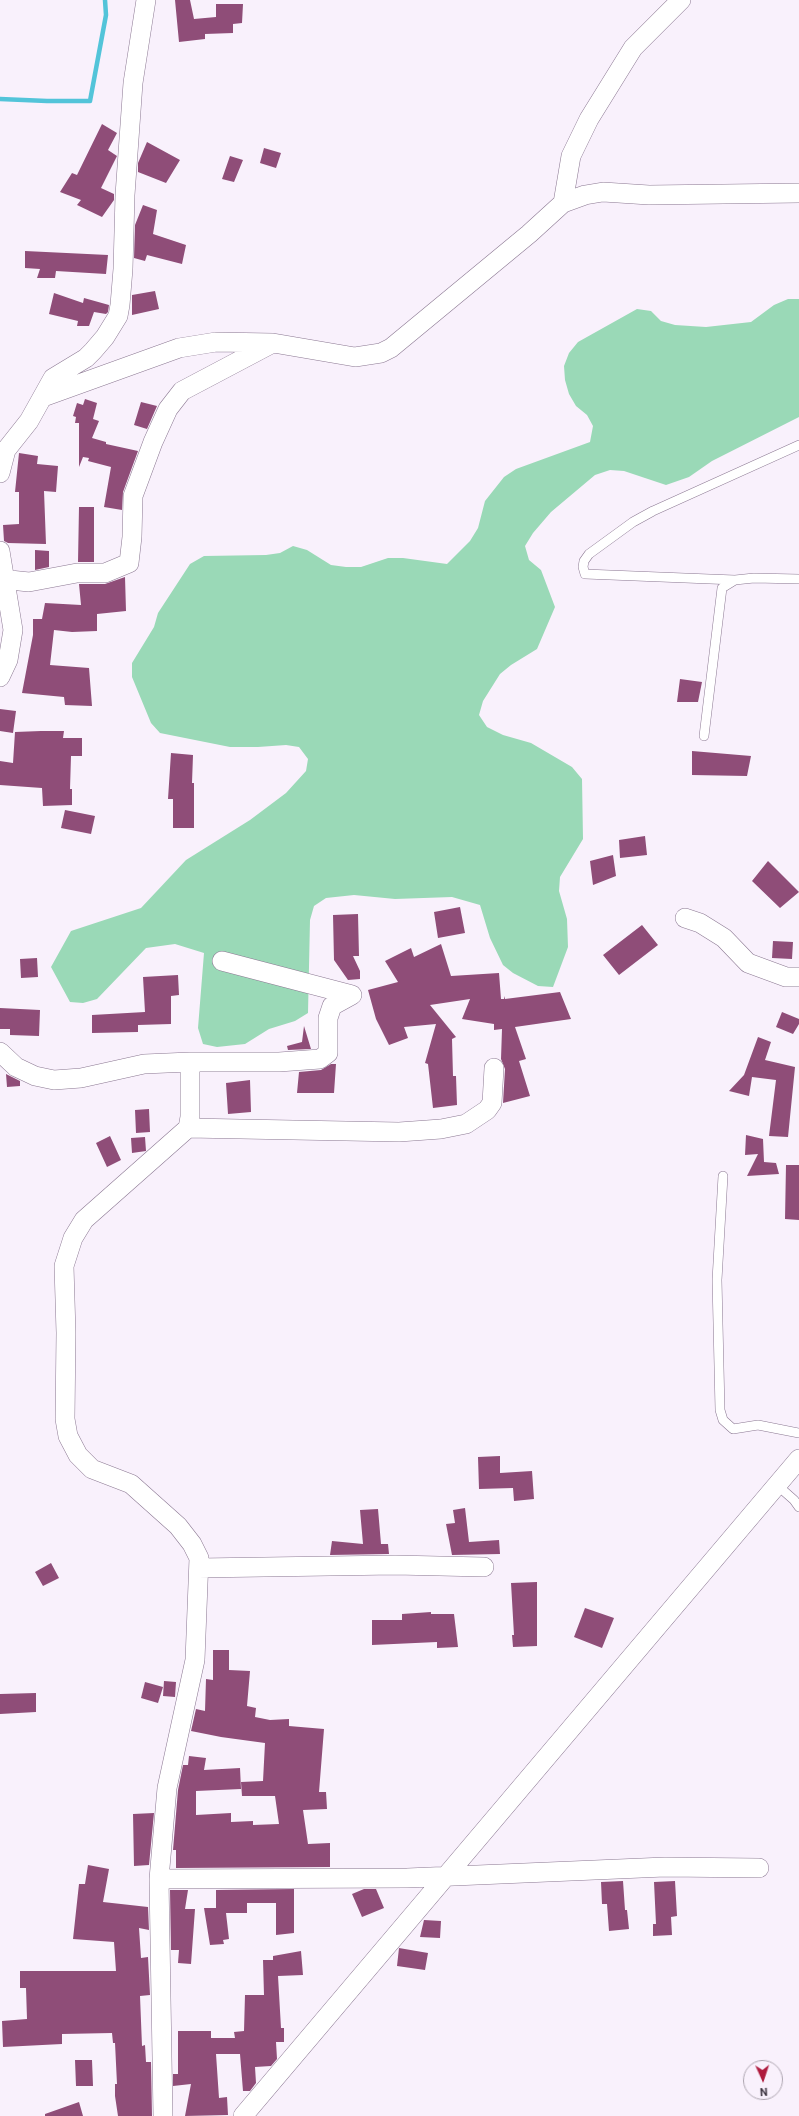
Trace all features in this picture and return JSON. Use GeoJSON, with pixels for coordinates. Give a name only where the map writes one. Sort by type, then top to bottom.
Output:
{"type":"FeatureCollection","features":[{"type":"Feature","properties":{"kind":"street"},"geometry":{"type":"LineString","coordinates":[[0,473],[6,450],[29,421],[53,378],[86,358],[105,338],[119,310],[133,83],[146,0]]}},
{"type":"Feature","properties":{"kind":"street"},"geometry":{"type":"LineString","coordinates":[[563,202],[571,156],[589,119],[633,48],[681,0]]}},
{"type":"Feature","properties":{"kind":"street"},"geometry":{"type":"LineString","coordinates":[[43,397],[178,348],[216,342],[273,343],[355,357],[368,356],[386,351],[529,234],[563,202],[585,195],[603,192],[649,195],[799,193]]}},
{"type":"Feature","properties":{"kind":"street"},"geometry":{"type":"LineString","coordinates":[[2,579],[29,582],[77,573],[105,573],[129,563],[132,537],[133,496],[153,442],[168,409],[182,392],[273,343]]}},
{"type":"Feature","properties":{"kind":"street"},"geometry":{"type":"LineString","coordinates":[[0,551],[2,579],[13,630],[8,660],[0,677]]}},
{"type":"Feature","properties":{"kind":"street"},"geometry":{"type":"LineString","coordinates":[[685,918],[700,923],[724,938],[748,963],[786,977],[799,977]]}},
{"type":"Feature","properties":{"kind":"street"},"geometry":{"type":"LineString","coordinates":[[0,1052],[16,1067],[35,1076],[54,1080],[81,1078],[144,1064],[190,1062],[279,1062],[320,1059],[328,1053],[328,1018],[332,1006],[352,995],[222,961]]}},
{"type":"Feature","properties":{"kind":"street"},"geometry":{"type":"LineString","coordinates":[[188,1128],[190,1062]]}},
{"type":"Feature","properties":{"kind":"street"},"geometry":{"type":"LineString","coordinates":[[163,2116],[159,1879],[167,1788],[190,1693],[195,1660],[199,1558],[192,1544],[178,1526],[131,1484],[92,1469],[78,1455],[68,1436],[65,1419],[66,1333],[64,1266],[71,1244],[84,1220],[188,1128],[399,1132],[441,1129],[466,1124],[487,1110],[492,1103],[494,1068]]}},
{"type":"Feature","properties":{"kind":"street"},"geometry":{"type":"LineString","coordinates":[[242,2116],[799,1459]]}},
{"type":"Feature","properties":{"kind":"street"},"geometry":{"type":"LineString","coordinates":[[199,1568],[395,1565],[484,1567]]}},
{"type":"Feature","properties":{"kind":"street"},"geometry":{"type":"LineString","coordinates":[[159,1879],[445,1876],[464,1874],[658,1868],[759,1868]]}},
{"type":"Feature","properties":{"kind":"lane"},"geometry":{"type":"LineString","coordinates":[[799,445],[653,511],[633,522],[589,554],[584,561],[583,567],[585,574],[734,580],[754,578],[799,579]]}},
{"type":"Feature","properties":{"kind":"lane"},"geometry":{"type":"LineString","coordinates":[[704,736],[720,593],[724,584],[734,580]]}},
{"type":"Feature","properties":{"kind":"lane"},"geometry":{"type":"LineString","coordinates":[[723,1176],[717,1280],[720,1410],[723,1420],[733,1429],[758,1424],[799,1433]]}},
{"type":"Feature","properties":{"kind":"lane"},"geometry":{"type":"LineString","coordinates":[[777,1485],[794,1500],[799,1508]]}},
{"type":"Feature","properties":{"kind":"green space"},"geometry":{"type":"Polygon","coordinates":[[[788,299],[799,299],[799,417],[712,461],[689,477],[666,485],[624,471],[610,470],[595,475],[551,512],[533,533],[525,546],[529,560],[541,570],[555,607],[537,649],[511,665],[500,674],[483,701],[479,715],[487,727],[503,735],[531,743],[572,767],[582,779],[583,839],[560,877],[559,891],[567,919],[568,947],[553,987],[538,986],[513,973],[503,965],[490,938],[480,905],[452,897],[395,899],[354,895],[326,898],[314,906],[310,920],[308,1013],[295,1021],[269,1029],[245,1044],[217,1047],[203,1044],[198,1028],[204,953],[175,944],[146,948],[97,999],[83,1003],[70,1002],[51,967],[71,931],[141,908],[186,860],[250,820],[286,793],[306,771],[308,759],[299,747],[286,745],[230,747],[160,733],[151,723],[132,677],[132,663],[154,627],[158,613],[190,564],[204,556],[266,555],[280,553],[293,546],[307,550],[331,565],[346,567],[361,567],[388,558],[403,558],[447,564],[470,541],[478,528],[485,501],[504,477],[516,469],[590,442],[593,426],[587,415],[576,406],[569,394],[565,380],[564,366],[569,353],[578,342],[637,309],[651,311],[661,321],[675,325],[706,327],[751,322],[774,305],[788,299]]]}},
{"type":"Feature","properties":{"kind":"building"},"geometry":{"type":"Polygon","coordinates":[[[175,0],[190,0],[194,19],[216,17],[216,4],[243,4],[242,23],[233,24],[233,33],[205,34],[205,39],[179,42],[175,0]]]}},
{"type":"Feature","properties":{"kind":"building"},"geometry":{"type":"Polygon","coordinates":[[[102,124],[117,133],[108,150],[117,156],[101,188],[114,194],[114,200],[102,217],[77,205],[81,200],[60,192],[72,173],[77,175],[102,124]]]}},
{"type":"Feature","properties":{"kind":"building"},"geometry":{"type":"Polygon","coordinates":[[[147,142],[180,160],[166,183],[138,172],[138,163],[147,142]]]}},
{"type":"Feature","properties":{"kind":"building"},"geometry":{"type":"Polygon","coordinates":[[[264,148],[281,153],[276,168],[260,163],[264,148]]]}},
{"type":"Feature","properties":{"kind":"building"},"geometry":{"type":"Polygon","coordinates":[[[230,156],[243,160],[234,182],[222,179],[230,156]]]}},
{"type":"Feature","properties":{"kind":"building"},"geometry":{"type":"Polygon","coordinates":[[[143,205],[157,210],[153,234],[186,245],[182,264],[147,255],[145,261],[134,258],[135,225],[143,205]]]}},
{"type":"Feature","properties":{"kind":"building"},"geometry":{"type":"Polygon","coordinates":[[[25,251],[108,255],[106,274],[56,271],[55,278],[37,278],[40,269],[25,268],[25,251]]]}},
{"type":"Feature","properties":{"kind":"building"},"geometry":{"type":"Polygon","coordinates":[[[155,291],[159,309],[132,315],[132,295],[155,291]]]}},
{"type":"Feature","properties":{"kind":"building"},"geometry":{"type":"Polygon","coordinates":[[[54,293],[83,303],[84,298],[109,305],[108,312],[106,314],[94,312],[89,326],[77,326],[78,321],[49,314],[54,293]]]}},
{"type":"Feature","properties":{"kind":"building"},"geometry":{"type":"Polygon","coordinates":[[[85,399],[97,403],[93,419],[99,421],[92,438],[106,442],[106,444],[138,451],[123,492],[122,510],[104,507],[111,467],[88,461],[89,458],[83,457],[79,467],[79,423],[75,423],[76,417],[73,416],[77,403],[83,405],[85,399]]]}},
{"type":"Feature","properties":{"kind":"building"},"geometry":{"type":"Polygon","coordinates":[[[141,402],[157,406],[147,429],[134,425],[141,402]]]}},
{"type":"Feature","properties":{"kind":"building"},"geometry":{"type":"Polygon","coordinates":[[[19,453],[38,456],[37,464],[58,466],[56,492],[44,491],[46,544],[8,543],[4,541],[3,525],[19,524],[19,492],[15,492],[19,453]]]}},
{"type":"Feature","properties":{"kind":"building"},"geometry":{"type":"Polygon","coordinates":[[[79,507],[94,507],[94,562],[78,562],[79,507]]]}},
{"type":"Feature","properties":{"kind":"building"},"geometry":{"type":"Polygon","coordinates":[[[35,550],[49,551],[49,567],[35,570],[35,550]]]}},
{"type":"Feature","properties":{"kind":"building"},"geometry":{"type":"Polygon","coordinates":[[[125,577],[126,611],[97,614],[97,631],[72,632],[54,630],[50,665],[89,668],[92,706],[65,705],[64,697],[22,693],[33,635],[33,619],[42,619],[45,603],[81,605],[79,584],[105,584],[125,577]]]}},
{"type":"Feature","properties":{"kind":"building"},"geometry":{"type":"Polygon","coordinates":[[[680,679],[702,682],[698,702],[677,702],[680,679]]]}},
{"type":"Feature","properties":{"kind":"building"},"geometry":{"type":"Polygon","coordinates":[[[0,709],[16,711],[13,733],[0,731],[0,709]]]}},
{"type":"Feature","properties":{"kind":"building"},"geometry":{"type":"Polygon","coordinates":[[[64,731],[63,738],[82,738],[82,756],[71,756],[70,789],[72,789],[72,805],[43,806],[42,788],[0,785],[0,761],[13,763],[15,732],[64,731]]]}},
{"type":"Feature","properties":{"kind":"building"},"geometry":{"type":"Polygon","coordinates":[[[692,751],[751,756],[747,776],[692,775],[692,751]]]}},
{"type":"Feature","properties":{"kind":"building"},"geometry":{"type":"Polygon","coordinates":[[[171,753],[193,755],[192,783],[194,783],[194,828],[173,828],[173,799],[168,799],[171,753]]]}},
{"type":"Feature","properties":{"kind":"building"},"geometry":{"type":"Polygon","coordinates":[[[65,810],[95,816],[91,834],[61,828],[65,810]]]}},
{"type":"Feature","properties":{"kind":"building"},"geometry":{"type":"Polygon","coordinates":[[[645,836],[647,855],[620,858],[619,840],[645,836]]]}},
{"type":"Feature","properties":{"kind":"building"},"geometry":{"type":"Polygon","coordinates":[[[613,855],[616,876],[593,885],[590,861],[613,855]]]}},
{"type":"Feature","properties":{"kind":"building"},"geometry":{"type":"Polygon","coordinates":[[[768,861],[799,892],[780,908],[752,881],[768,861]]]}},
{"type":"Feature","properties":{"kind":"building"},"geometry":{"type":"Polygon","coordinates":[[[460,907],[465,933],[438,938],[434,912],[460,907]]]}},
{"type":"Feature","properties":{"kind":"building"},"geometry":{"type":"Polygon","coordinates":[[[358,914],[359,956],[353,956],[360,971],[360,979],[348,980],[334,960],[333,915],[358,914]]]}},
{"type":"Feature","properties":{"kind":"building"},"geometry":{"type":"Polygon","coordinates":[[[642,925],[658,945],[619,975],[603,955],[642,925]]]}},
{"type":"Feature","properties":{"kind":"building"},"geometry":{"type":"Polygon","coordinates":[[[773,941],[793,942],[792,959],[772,958],[773,941]]]}},
{"type":"Feature","properties":{"kind":"building"},"geometry":{"type":"Polygon","coordinates":[[[441,944],[451,976],[499,973],[501,999],[504,999],[504,996],[505,999],[560,992],[571,1019],[515,1027],[526,1059],[519,1061],[530,1096],[503,1103],[505,1069],[501,1059],[502,1029],[494,1030],[494,1024],[462,1019],[470,999],[430,1005],[456,1037],[452,1039],[453,1076],[456,1076],[457,1105],[433,1108],[428,1064],[425,1063],[436,1024],[404,1027],[408,1038],[389,1045],[376,1019],[368,990],[398,982],[385,961],[411,948],[414,957],[441,944]]]}},
{"type":"Feature","properties":{"kind":"building"},"geometry":{"type":"Polygon","coordinates":[[[37,958],[38,977],[21,978],[20,959],[37,958]]]}},
{"type":"Feature","properties":{"kind":"building"},"geometry":{"type":"Polygon","coordinates":[[[178,975],[179,995],[171,996],[171,1024],[138,1025],[138,1032],[92,1033],[92,1015],[145,1012],[143,977],[178,975]]]}},
{"type":"Feature","properties":{"kind":"building"},"geometry":{"type":"Polygon","coordinates":[[[0,1008],[40,1010],[39,1036],[10,1035],[10,1029],[0,1029],[0,1008]]]}},
{"type":"Feature","properties":{"kind":"building"},"geometry":{"type":"Polygon","coordinates":[[[782,1012],[799,1019],[799,1024],[793,1034],[776,1027],[782,1012]]]}},
{"type":"Feature","properties":{"kind":"building"},"geometry":{"type":"Polygon","coordinates":[[[304,1026],[311,1049],[288,1050],[287,1046],[302,1042],[304,1026]]]}},
{"type":"Feature","properties":{"kind":"building"},"geometry":{"type":"Polygon","coordinates":[[[758,1037],[771,1042],[765,1060],[795,1067],[788,1137],[769,1136],[776,1080],[752,1077],[749,1096],[729,1091],[744,1075],[758,1037]]]}},
{"type":"Feature","properties":{"kind":"building"},"geometry":{"type":"Polygon","coordinates":[[[331,1064],[336,1064],[334,1093],[297,1093],[299,1072],[321,1070],[331,1064]]]}},
{"type":"Feature","properties":{"kind":"building"},"geometry":{"type":"Polygon","coordinates":[[[6,1074],[20,1081],[20,1086],[7,1087],[6,1074]]]}},
{"type":"Feature","properties":{"kind":"building"},"geometry":{"type":"Polygon","coordinates":[[[250,1080],[251,1112],[228,1114],[226,1083],[250,1080]]]}},
{"type":"Feature","properties":{"kind":"building"},"geometry":{"type":"Polygon","coordinates":[[[149,1109],[150,1132],[136,1133],[135,1110],[149,1109]]]}},
{"type":"Feature","properties":{"kind":"building"},"geometry":{"type":"Polygon","coordinates":[[[746,1135],[763,1139],[764,1162],[776,1163],[779,1174],[747,1176],[758,1154],[745,1155],[746,1135]]]}},
{"type":"Feature","properties":{"kind":"building"},"geometry":{"type":"Polygon","coordinates":[[[110,1136],[121,1160],[107,1167],[96,1143],[110,1136]]]}},
{"type":"Feature","properties":{"kind":"building"},"geometry":{"type":"Polygon","coordinates":[[[145,1137],[146,1151],[132,1153],[131,1138],[145,1137]]]}},
{"type":"Feature","properties":{"kind":"building"},"geometry":{"type":"Polygon","coordinates":[[[786,1165],[799,1165],[799,1220],[785,1219],[786,1165]]]}},
{"type":"Feature","properties":{"kind":"building"},"geometry":{"type":"Polygon","coordinates":[[[500,1456],[500,1473],[532,1471],[534,1499],[514,1501],[513,1488],[479,1489],[478,1457],[500,1456]]]}},
{"type":"Feature","properties":{"kind":"building"},"geometry":{"type":"Polygon","coordinates":[[[465,1508],[469,1542],[499,1540],[500,1554],[452,1555],[446,1524],[455,1523],[453,1510],[465,1508]]]}},
{"type":"Feature","properties":{"kind":"building"},"geometry":{"type":"Polygon","coordinates":[[[378,1509],[381,1544],[388,1544],[389,1554],[330,1555],[332,1541],[363,1544],[360,1510],[378,1509]]]}},
{"type":"Feature","properties":{"kind":"building"},"geometry":{"type":"Polygon","coordinates":[[[51,1563],[59,1578],[43,1586],[35,1572],[51,1563]]]}},
{"type":"Feature","properties":{"kind":"building"},"geometry":{"type":"Polygon","coordinates":[[[537,1582],[537,1646],[513,1647],[512,1635],[514,1635],[511,1583],[537,1582]]]}},
{"type":"Feature","properties":{"kind":"building"},"geometry":{"type":"Polygon","coordinates":[[[585,1608],[614,1618],[602,1648],[574,1637],[585,1608]]]}},
{"type":"Feature","properties":{"kind":"building"},"geometry":{"type":"Polygon","coordinates":[[[431,1612],[431,1614],[454,1614],[458,1647],[437,1648],[437,1642],[372,1645],[372,1620],[402,1620],[402,1614],[431,1612]]]}},
{"type":"Feature","properties":{"kind":"building"},"geometry":{"type":"Polygon","coordinates":[[[213,1650],[229,1650],[229,1670],[250,1671],[247,1706],[256,1708],[255,1717],[270,1720],[289,1719],[289,1726],[324,1729],[319,1792],[326,1792],[327,1809],[303,1810],[308,1844],[330,1843],[330,1867],[176,1868],[176,1850],[173,1850],[178,1790],[183,1765],[188,1765],[189,1756],[206,1758],[204,1770],[240,1768],[241,1789],[196,1791],[196,1815],[231,1813],[231,1822],[253,1821],[253,1825],[279,1824],[275,1796],[242,1796],[241,1782],[263,1781],[265,1743],[191,1731],[196,1709],[205,1711],[206,1679],[213,1680],[213,1650]]]}},
{"type":"Feature","properties":{"kind":"building"},"geometry":{"type":"Polygon","coordinates":[[[164,1681],[176,1682],[175,1697],[163,1696],[164,1681]]]}},
{"type":"Feature","properties":{"kind":"building"},"geometry":{"type":"Polygon","coordinates":[[[145,1682],[163,1687],[158,1703],[141,1698],[145,1682]]]}},
{"type":"Feature","properties":{"kind":"building"},"geometry":{"type":"Polygon","coordinates":[[[36,1693],[36,1712],[0,1714],[0,1694],[36,1693]]]}},
{"type":"Feature","properties":{"kind":"building"},"geometry":{"type":"Polygon","coordinates":[[[154,1813],[149,1865],[134,1866],[133,1814],[154,1813]]]}},
{"type":"Feature","properties":{"kind":"building"},"geometry":{"type":"Polygon","coordinates":[[[88,1865],[109,1869],[103,1902],[148,1907],[149,1930],[139,1928],[141,1958],[148,1957],[150,1995],[140,1996],[142,2046],[145,2045],[146,2062],[151,2062],[152,2116],[118,2116],[115,2096],[115,2084],[117,2084],[115,2043],[113,2043],[112,2033],[62,2034],[62,2044],[3,2047],[2,2021],[27,2019],[26,1988],[20,1988],[20,1971],[116,1971],[114,1942],[73,1939],[79,1884],[85,1884],[88,1865]]]}},
{"type":"Feature","properties":{"kind":"building"},"geometry":{"type":"Polygon","coordinates":[[[623,1881],[625,1910],[627,1910],[629,1929],[609,1931],[607,1904],[602,1904],[601,1882],[623,1881]]]}},
{"type":"Feature","properties":{"kind":"building"},"geometry":{"type":"Polygon","coordinates":[[[675,1881],[677,1916],[671,1917],[672,1935],[653,1936],[653,1924],[656,1924],[654,1882],[675,1881]]]}},
{"type":"Feature","properties":{"kind":"building"},"geometry":{"type":"Polygon","coordinates":[[[294,1889],[294,1933],[276,1935],[276,1903],[247,1903],[247,1913],[226,1913],[229,1939],[223,1940],[224,1944],[210,1945],[204,1908],[216,1908],[216,1890],[294,1889]]]}},
{"type":"Feature","properties":{"kind":"building"},"geometry":{"type":"Polygon","coordinates":[[[364,1889],[376,1889],[384,1908],[362,1917],[352,1894],[364,1889]]]}},
{"type":"Feature","properties":{"kind":"building"},"geometry":{"type":"Polygon","coordinates":[[[170,1890],[188,1890],[185,1909],[195,1909],[191,1964],[178,1963],[179,1950],[171,1950],[170,1890]]]}},
{"type":"Feature","properties":{"kind":"building"},"geometry":{"type":"Polygon","coordinates":[[[424,1920],[441,1921],[440,1938],[420,1937],[424,1920]]]}},
{"type":"Feature","properties":{"kind":"building"},"geometry":{"type":"Polygon","coordinates":[[[399,1948],[428,1953],[425,1970],[397,1966],[399,1948]]]}},
{"type":"Feature","properties":{"kind":"building"},"geometry":{"type":"Polygon","coordinates":[[[301,1951],[303,1975],[278,1976],[281,2028],[284,2028],[284,2042],[276,2042],[277,2059],[271,2066],[255,2067],[256,2083],[250,2091],[243,2091],[240,2054],[216,2054],[219,2098],[227,2097],[228,2115],[185,2116],[191,2084],[173,2086],[173,2074],[178,2074],[178,2031],[211,2031],[211,2038],[235,2038],[234,2032],[244,2031],[245,1995],[264,1995],[263,1960],[273,1960],[273,1956],[301,1951]]]}},
{"type":"Feature","properties":{"kind":"building"},"geometry":{"type":"Polygon","coordinates":[[[75,2060],[92,2060],[93,2086],[76,2086],[75,2060]]]}},
{"type":"Feature","properties":{"kind":"building"},"geometry":{"type":"Polygon","coordinates":[[[79,2102],[83,2116],[45,2116],[45,2114],[79,2102]]]}},
{"type":"Feature","properties":{"kind":"waterway"},"geometry":{"type":"LineString","coordinates":[[0,99],[90,101],[106,15],[105,0]]}}]}
